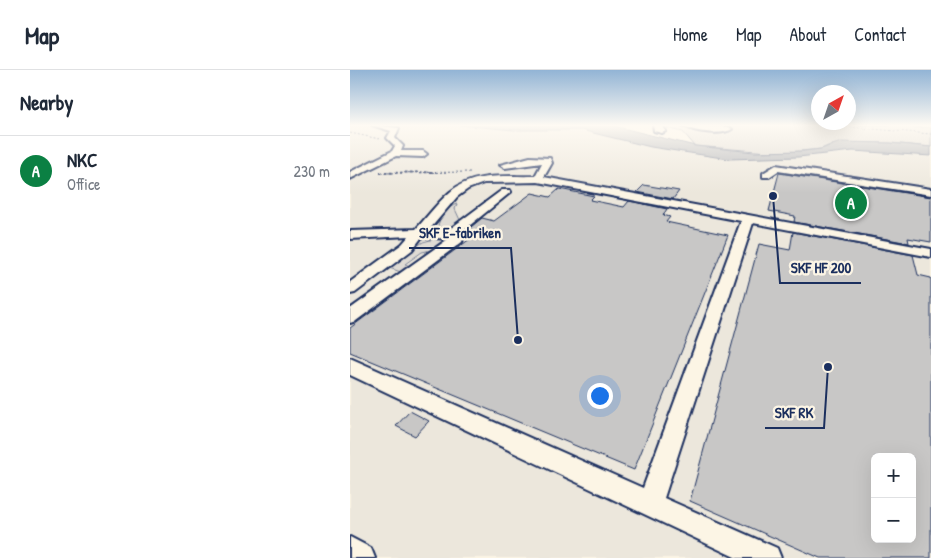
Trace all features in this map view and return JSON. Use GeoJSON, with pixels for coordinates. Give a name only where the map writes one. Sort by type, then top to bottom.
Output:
{"type":"FeatureCollection","features":[{"type":"Feature","properties":{"kind":"street"},"geometry":{"type":"LineString","coordinates":[[395,153],[398,148]]}},
{"type":"Feature","properties":{"kind":"street"},"geometry":{"type":"LineString","coordinates":[[350,176],[395,153],[423,154]]}},
{"type":"Feature","properties":{"kind":"street"},"geometry":{"type":"LineString","coordinates":[[505,165],[530,160],[547,160],[547,164],[538,179]]}},
{"type":"Feature","properties":{"kind":"street"},"geometry":{"type":"LineString","coordinates":[[766,175],[776,168],[931,192]]}},
{"type":"Feature","properties":{"kind":"street"},"geometry":{"type":"LineString","coordinates":[[350,289],[407,248],[453,196],[464,187],[483,180],[538,179],[931,253]]}},
{"type":"Feature","properties":{"kind":"street"},"geometry":{"type":"LineString","coordinates":[[450,235],[506,192]]}},
{"type":"Feature","properties":{"kind":"street"},"geometry":{"type":"LineString","coordinates":[[649,505],[748,219]]}},
{"type":"Feature","properties":{"kind":"street"},"geometry":{"type":"LineString","coordinates":[[350,235],[396,232],[450,235],[457,240],[350,317]]}},
{"type":"Feature","properties":{"kind":"street"},"geometry":{"type":"LineString","coordinates":[[350,279],[398,245],[420,234]]}},
{"type":"Feature","properties":{"kind":"street"},"geometry":{"type":"LineString","coordinates":[[350,366],[767,558]]}},
{"type":"Feature","properties":{"kind":"street"},"geometry":{"type":"LineString","coordinates":[[350,550],[361,558]]}},
{"type":"Feature","properties":{"kind":"path"},"geometry":{"type":"LineString","coordinates":[[360,170],[366,173],[477,172]]}},
{"type":"Feature","properties":{"kind":"shaded area"},"geometry":{"type":"Polygon","coordinates":[[[350,148],[662,148],[729,159],[798,157],[853,151],[931,156],[931,558],[350,558],[350,148]]]}},
{"type":"Feature","properties":{"kind":"shaded area"},"geometry":{"type":"Polygon","coordinates":[[[656,148],[712,148],[754,152],[803,151],[825,148],[931,148],[931,156],[853,151],[798,157],[729,159],[656,148]]]}},
{"type":"Feature","properties":{"kind":"shaded area"},"geometry":{"type":"Polygon","coordinates":[[[717,148],[824,148],[781,153],[717,148]]]}},
{"type":"Feature","properties":{"kind":"shaded area"},"geometry":{"type":"Polygon","coordinates":[[[457,204],[455,209],[460,220],[449,229],[438,227],[444,213],[450,207],[457,204]]]}},
{"type":"Feature","properties":{"kind":"shaded area"},"geometry":{"type":"Polygon","coordinates":[[[438,238],[442,240],[443,244],[436,249],[422,252],[405,264],[412,267],[404,273],[386,267],[423,242],[438,238]]]}},
{"type":"Feature","properties":{"kind":"building"},"geometry":{"type":"Polygon","coordinates":[[[779,173],[931,197],[931,242],[908,238],[909,243],[794,222],[795,216],[769,211],[779,173]]]}},
{"type":"Feature","properties":{"kind":"building"},"geometry":{"type":"Polygon","coordinates":[[[644,185],[679,191],[673,199],[637,192],[644,185]]]}},
{"type":"Feature","properties":{"kind":"building"},"geometry":{"type":"Polygon","coordinates":[[[559,189],[594,196],[590,200],[624,207],[629,201],[667,209],[663,215],[670,217],[666,222],[728,235],[634,470],[350,352],[350,328],[478,233],[466,231],[482,218],[494,221],[532,193],[550,197],[559,189]]]}},
{"type":"Feature","properties":{"kind":"building"},"geometry":{"type":"Polygon","coordinates":[[[793,232],[913,255],[918,275],[931,278],[931,558],[820,558],[690,501],[759,244],[790,250],[793,232]]]}},
{"type":"Feature","properties":{"kind":"building"},"geometry":{"type":"Polygon","coordinates":[[[410,411],[429,421],[415,436],[396,426],[410,411]]]}},
{"type":"Feature","properties":{"kind":"place","name":"SKF HF 200"},"geometry":{"type":"Point","coordinates":[773,196]}},
{"type":"Feature","properties":{"kind":"place","name":"NKC"},"geometry":{"type":"Point","coordinates":[851,203]}},
{"type":"Feature","properties":{"kind":"place","name":"SKF E-fabriken"},"geometry":{"type":"Point","coordinates":[518,340]}},
{"type":"Feature","properties":{"kind":"place","name":"SKF RK"},"geometry":{"type":"Point","coordinates":[828,367]}}]}
